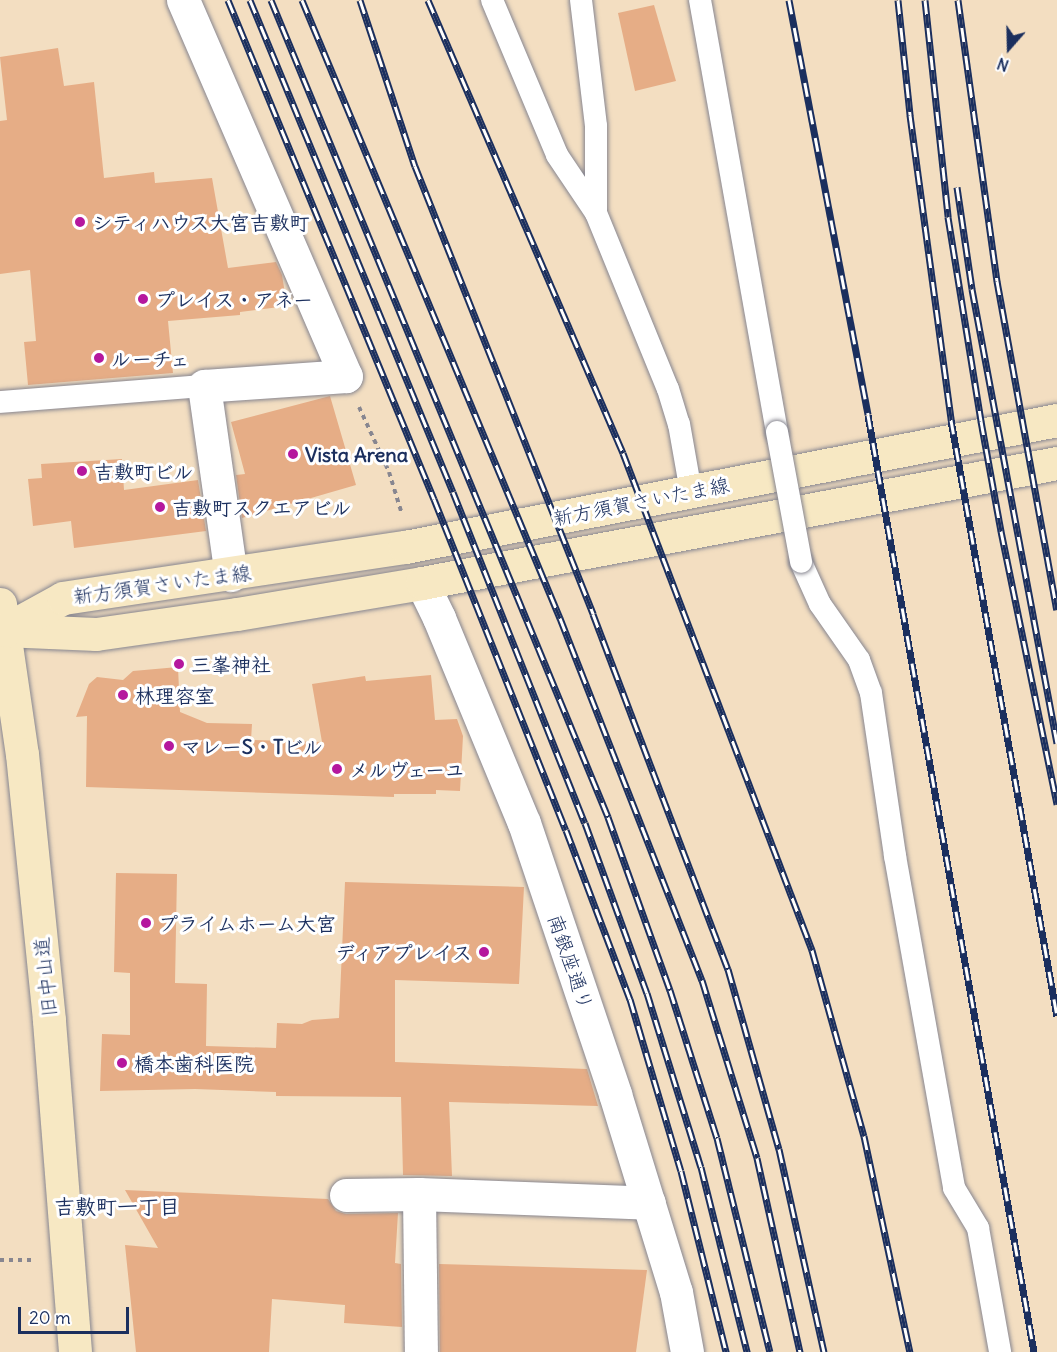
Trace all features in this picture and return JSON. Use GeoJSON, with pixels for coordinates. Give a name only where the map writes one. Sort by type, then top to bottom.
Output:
{"type":"FeatureCollection","features":[{"type":"Feature","properties":{"kind":"main road","name":"新方須賀さいたま線"},"geometry":{"type":"LineString","coordinates":[[2,621],[63,598],[231,575],[405,547],[1057,420]]}},
{"type":"Feature","properties":{"kind":"main road","name":"新方須賀さいたま線"},"geometry":{"type":"LineString","coordinates":[[2,621],[96,634],[422,583],[1057,463]]}},
{"type":"Feature","properties":{"kind":"main road","name":"旧中山道"},"geometry":{"type":"LineString","coordinates":[[2,621],[22,754],[50,1021],[75,1352]]}},
{"type":"Feature","properties":{"kind":"street"},"geometry":{"type":"LineString","coordinates":[[183,0],[346,376],[204,386],[231,575]]}},
{"type":"Feature","properties":{"kind":"street","name":"南銀座通り"},"geometry":{"type":"LineString","coordinates":[[422,583],[439,618],[524,823],[615,1094],[676,1292],[687,1352]]}},
{"type":"Feature","properties":{"kind":"street"},"geometry":{"type":"LineString","coordinates":[[419,1194],[421,1352]]}},
{"type":"Feature","properties":{"kind":"street"},"geometry":{"type":"LineString","coordinates":[[346,1195],[419,1194],[648,1203]]}},
{"type":"Feature","properties":{"kind":"lane"},"geometry":{"type":"LineString","coordinates":[[492,0],[557,155],[596,213],[668,389],[679,424],[691,492]]}},
{"type":"Feature","properties":{"kind":"lane"},"geometry":{"type":"LineString","coordinates":[[581,0],[596,126],[596,213]]}},
{"type":"Feature","properties":{"kind":"lane"},"geometry":{"type":"LineString","coordinates":[[700,0],[801,562],[820,604],[859,660],[871,693],[895,856],[954,1188],[978,1228],[1000,1352]]}},
{"type":"Feature","properties":{"kind":"lane"},"geometry":{"type":"LineString","coordinates":[[0,402],[204,386]]}},
{"type":"Feature","properties":{"kind":"path"},"geometry":{"type":"LineString","coordinates":[[346,376],[389,472],[403,517]]}},
{"type":"Feature","properties":{"kind":"building"},"geometry":{"type":"Polygon","coordinates":[[[654,5],[676,81],[635,91],[618,13],[654,5]]]}},
{"type":"Feature","properties":{"kind":"building"},"geometry":{"type":"Polygon","coordinates":[[[58,48],[64,86],[94,82],[104,178],[154,172],[155,183],[212,178],[228,268],[276,262],[282,275],[287,306],[240,312],[240,315],[168,321],[173,373],[28,385],[24,342],[36,341],[30,270],[0,274],[0,121],[7,120],[0,57],[58,48]]]}},
{"type":"Feature","properties":{"kind":"building","name":"Vista Arena"},"geometry":{"type":"Polygon","coordinates":[[[330,396],[356,485],[242,518],[236,475],[245,474],[231,422],[330,396]]]}},
{"type":"Feature","properties":{"kind":"building"},"geometry":{"type":"Polygon","coordinates":[[[122,459],[124,490],[198,480],[206,531],[74,548],[71,521],[33,526],[28,479],[42,478],[41,464],[122,459]]]}},
{"type":"Feature","properties":{"kind":"building"},"geometry":{"type":"Polygon","coordinates":[[[178,667],[180,712],[207,723],[252,724],[251,740],[322,742],[312,684],[365,676],[366,681],[431,675],[435,720],[457,719],[463,736],[460,791],[436,790],[436,794],[394,794],[394,797],[86,787],[87,716],[76,717],[89,684],[97,677],[123,680],[133,671],[178,667]]]}},
{"type":"Feature","properties":{"kind":"building"},"geometry":{"type":"Polygon","coordinates":[[[116,873],[177,874],[175,983],[207,984],[206,1046],[276,1048],[277,1023],[302,1024],[312,1020],[339,1018],[345,882],[524,887],[519,984],[395,980],[395,1062],[587,1069],[598,1106],[449,1102],[452,1176],[403,1175],[401,1097],[276,1096],[276,1092],[195,1089],[100,1091],[102,1034],[130,1035],[130,973],[114,972],[116,873]]]}},
{"type":"Feature","properties":{"kind":"building"},"geometry":{"type":"Polygon","coordinates":[[[125,1190],[328,1199],[336,1211],[346,1214],[398,1213],[395,1263],[401,1264],[402,1327],[344,1323],[345,1305],[272,1299],[269,1352],[136,1352],[125,1245],[158,1248],[125,1190]]]}},
{"type":"Feature","properties":{"kind":"building"},"geometry":{"type":"Polygon","coordinates":[[[439,1264],[647,1270],[636,1352],[440,1352],[439,1264]]]}},
{"type":"Feature","properties":{"kind":"railway"},"geometry":{"type":"LineString","coordinates":[[228,0],[434,499],[566,830],[630,999],[681,1171],[726,1352]]}},
{"type":"Feature","properties":{"kind":"railway"},"geometry":{"type":"LineString","coordinates":[[250,0],[453,492],[585,823],[647,993],[701,1167],[747,1352]]}},
{"type":"Feature","properties":{"kind":"railway"},"geometry":{"type":"LineString","coordinates":[[271,0],[608,817],[670,990],[717,1138],[770,1352]]}},
{"type":"Feature","properties":{"kind":"railway"},"geometry":{"type":"LineString","coordinates":[[302,0],[560,618],[702,980],[757,1158],[800,1352]]}},
{"type":"Feature","properties":{"kind":"railway"},"geometry":{"type":"LineString","coordinates":[[360,0],[415,166],[593,614],[728,969],[779,1149],[824,1352]]}},
{"type":"Feature","properties":{"kind":"railway"},"geometry":{"type":"LineString","coordinates":[[428,0],[623,453],[812,950],[864,1136],[910,1352]]}},
{"type":"Feature","properties":{"kind":"railway"},"geometry":{"type":"LineString","coordinates":[[789,0],[868,415],[1034,1352]]}},
{"type":"Feature","properties":{"kind":"railway"},"geometry":{"type":"LineString","coordinates":[[898,0],[910,115],[951,420],[1057,1016]]}},
{"type":"Feature","properties":{"kind":"railway"},"geometry":{"type":"LineString","coordinates":[[925,0],[948,217],[981,421],[1057,804]]}},
{"type":"Feature","properties":{"kind":"railway"},"geometry":{"type":"LineString","coordinates":[[958,0],[997,281],[1057,610]]}},
{"type":"Feature","properties":{"kind":"railway"},"geometry":{"type":"LineString","coordinates":[[957,187],[972,289],[1057,743]]}},
{"type":"Feature","properties":{"kind":"place","name":"シティハウス大宮吉敷町"},"geometry":{"type":"Point","coordinates":[80,222]}},
{"type":"Feature","properties":{"kind":"place","name":"プレイス・アネー"},"geometry":{"type":"Point","coordinates":[143,299]}},
{"type":"Feature","properties":{"kind":"place","name":"ルーチェ"},"geometry":{"type":"Point","coordinates":[99,358]}},
{"type":"Feature","properties":{"kind":"place","name":"Vista Arena"},"geometry":{"type":"Point","coordinates":[293,454]}},
{"type":"Feature","properties":{"kind":"place","name":"吉敷町ビル"},"geometry":{"type":"Point","coordinates":[82,471]}},
{"type":"Feature","properties":{"kind":"place","name":"吉敷町スクエアビル"},"geometry":{"type":"Point","coordinates":[160,507]}},
{"type":"Feature","properties":{"kind":"place","name":"三峯神社"},"geometry":{"type":"Point","coordinates":[179,664]}},
{"type":"Feature","properties":{"kind":"place","name":"林理容室"},"geometry":{"type":"Point","coordinates":[123,695]}},
{"type":"Feature","properties":{"kind":"place","name":"マレーS・Tビル"},"geometry":{"type":"Point","coordinates":[169,746]}},
{"type":"Feature","properties":{"kind":"place","name":"メルヴェーユ"},"geometry":{"type":"Point","coordinates":[337,769]}},
{"type":"Feature","properties":{"kind":"place","name":"プライムホーム大宮"},"geometry":{"type":"Point","coordinates":[146,923]}},
{"type":"Feature","properties":{"kind":"place","name":"ディアプレイス"},"geometry":{"type":"Point","coordinates":[484,952]}},
{"type":"Feature","properties":{"kind":"place","name":"橋本歯科医院"},"geometry":{"type":"Point","coordinates":[122,1063]}},
{"type":"Feature","properties":{"kind":"district","name":"吉敷町一丁目"},"geometry":{"type":"Point","coordinates":[117,1207]}}]}
